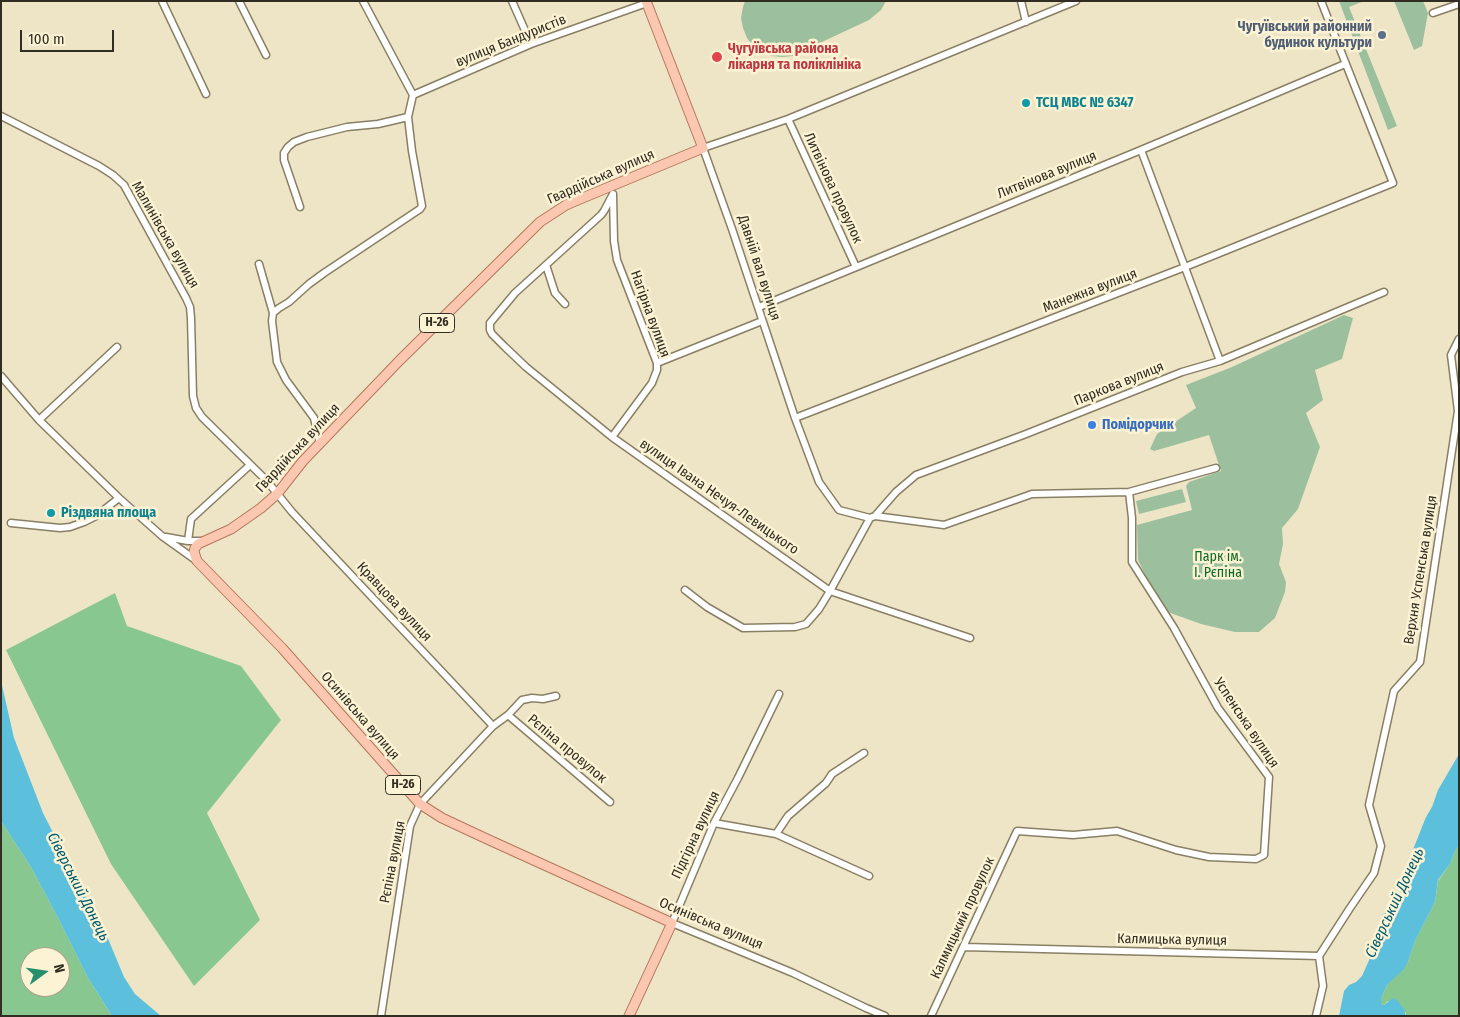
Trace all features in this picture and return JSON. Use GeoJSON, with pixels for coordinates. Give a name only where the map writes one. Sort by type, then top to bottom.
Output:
{"type":"FeatureCollection","features":[{"type":"Feature","properties":{"kind":"main road","name":"Давній вал вулиця"},"geometry":{"type":"LineString","coordinates":[[646,2],[703,148]]}},
{"type":"Feature","properties":{"kind":"main road","name":"Гвардійська вулиця"},"geometry":{"type":"LineString","coordinates":[[202,541],[231,529],[277,494],[303,461],[400,360],[528,232],[546,217],[566,205],[613,190],[703,148]]}},
{"type":"Feature","properties":{"kind":"main road"},"geometry":{"type":"LineString","coordinates":[[197,561],[194,552],[195,548],[202,541]]}},
{"type":"Feature","properties":{"kind":"main road","name":"Осинівська вулиця"},"geometry":{"type":"LineString","coordinates":[[197,561],[282,648],[420,804],[442,818],[672,923]]}},
{"type":"Feature","properties":{"kind":"main road","name":"Підгірна вулиця"},"geometry":{"type":"LineString","coordinates":[[629,1016],[672,923]]}},
{"type":"Feature","properties":{"kind":"street"},"geometry":{"type":"LineString","coordinates":[[162,1],[206,94]]}},
{"type":"Feature","properties":{"kind":"street"},"geometry":{"type":"LineString","coordinates":[[240,1],[266,55]]}},
{"type":"Feature","properties":{"kind":"street"},"geometry":{"type":"LineString","coordinates":[[272,313],[289,302],[324,273],[422,206],[408,117],[413,94],[363,1]]}},
{"type":"Feature","properties":{"kind":"street"},"geometry":{"type":"LineString","coordinates":[[512,1],[531,44]]}},
{"type":"Feature","properties":{"kind":"street"},"geometry":{"type":"LineString","coordinates":[[1021,1],[1026,22]]}},
{"type":"Feature","properties":{"kind":"street","name":"Гвардійська вулиця"},"geometry":{"type":"LineString","coordinates":[[703,148],[788,119],[1076,1]]}},
{"type":"Feature","properties":{"kind":"street"},"geometry":{"type":"LineString","coordinates":[[1321,1],[1345,64]]}},
{"type":"Feature","properties":{"kind":"street","name":"вулиця Бандуристів"},"geometry":{"type":"LineString","coordinates":[[413,94],[531,44],[646,2]]}},
{"type":"Feature","properties":{"kind":"street"},"geometry":{"type":"LineString","coordinates":[[1433,13],[1459,4]]}},
{"type":"Feature","properties":{"kind":"street","name":"Литвінова вулиця"},"geometry":{"type":"LineString","coordinates":[[758,307],[1345,64]]}},
{"type":"Feature","properties":{"kind":"street","name":"Манежна вулиця"},"geometry":{"type":"LineString","coordinates":[[795,418],[1185,267],[1393,182],[1345,64]]}},
{"type":"Feature","properties":{"kind":"street","name":"Малинівська вулиця"},"geometry":{"type":"LineString","coordinates":[[1,116],[99,166],[124,185],[190,307],[193,396],[196,408],[202,417],[267,481],[277,494]]}},
{"type":"Feature","properties":{"kind":"street"},"geometry":{"type":"LineString","coordinates":[[300,207],[284,160],[284,153],[294,142],[347,127],[378,124],[408,117]]}},
{"type":"Feature","properties":{"kind":"street","name":"Литвінова провулок"},"geometry":{"type":"LineString","coordinates":[[788,119],[856,267]]}},
{"type":"Feature","properties":{"kind":"street","name":"Давній вал вулиця"},"geometry":{"type":"LineString","coordinates":[[703,148],[795,418],[819,482],[839,510],[872,517],[944,526],[1032,494],[1129,492],[1216,468]]}},
{"type":"Feature","properties":{"kind":"street"},"geometry":{"type":"LineString","coordinates":[[1141,150],[1220,361]]}},
{"type":"Feature","properties":{"kind":"street"},"geometry":{"type":"LineString","coordinates":[[565,304],[555,293],[546,265],[601,215],[613,190]]}},
{"type":"Feature","properties":{"kind":"street","name":"Нагірна вулиця"},"geometry":{"type":"LineString","coordinates":[[612,437],[652,383],[657,370],[657,363],[617,260],[614,241],[613,190]]}},
{"type":"Feature","properties":{"kind":"street"},"geometry":{"type":"LineString","coordinates":[[259,264],[272,313],[277,362],[286,380],[314,418],[320,444]]}},
{"type":"Feature","properties":{"kind":"street","name":"вулиця Івана Нечуя-Левицького"},"geometry":{"type":"LineString","coordinates":[[546,265],[515,293],[490,323],[490,330],[505,348],[526,367],[612,437],[830,591],[970,638]]}},
{"type":"Feature","properties":{"kind":"street","name":"Паркова вулиця"},"geometry":{"type":"LineString","coordinates":[[684,590],[707,607],[743,628],[795,627],[806,624],[819,609],[872,517],[896,492],[916,475],[1182,372],[1220,361],[1384,292]]}},
{"type":"Feature","properties":{"kind":"street"},"geometry":{"type":"LineString","coordinates":[[657,363],[762,321]]}},
{"type":"Feature","properties":{"kind":"street","name":"Верхня Успенська вулиця"},"geometry":{"type":"LineString","coordinates":[[1319,956],[1374,873],[1381,846],[1369,805],[1394,691],[1420,662],[1458,411],[1451,355],[1459,339]]}},
{"type":"Feature","properties":{"kind":"street"},"geometry":{"type":"LineString","coordinates":[[39,420],[117,347]]}},
{"type":"Feature","properties":{"kind":"street","name":"Осинівська вулиця"},"geometry":{"type":"LineString","coordinates":[[1,376],[39,420],[119,498],[162,536],[197,561]]}},
{"type":"Feature","properties":{"kind":"street"},"geometry":{"type":"LineString","coordinates":[[188,541],[191,519],[250,465]]}},
{"type":"Feature","properties":{"kind":"street","name":"Успенська вулиця"},"geometry":{"type":"LineString","coordinates":[[1017,831],[1073,835],[1117,831],[1176,850],[1209,857],[1256,859],[1264,855],[1269,777],[1218,708],[1174,628],[1132,562],[1132,518],[1129,492]]}},
{"type":"Feature","properties":{"kind":"street","name":"Кравцова вулиця"},"geometry":{"type":"LineString","coordinates":[[277,494],[298,519],[493,726]]}},
{"type":"Feature","properties":{"kind":"street"},"geometry":{"type":"LineString","coordinates":[[11,523],[60,528],[70,527],[96,516],[119,498]]}},
{"type":"Feature","properties":{"kind":"street"},"geometry":{"type":"LineString","coordinates":[[162,536],[188,541],[202,541]]}},
{"type":"Feature","properties":{"kind":"street","name":"Підгірна вулиця"},"geometry":{"type":"LineString","coordinates":[[672,923],[714,823],[779,694]]}},
{"type":"Feature","properties":{"kind":"street","name":"Рєпіна вулиця"},"geometry":{"type":"LineString","coordinates":[[380,1016],[410,826],[420,804],[493,726],[508,715],[525,698],[543,699],[556,696]]}},
{"type":"Feature","properties":{"kind":"street","name":"Рєпіна провулок"},"geometry":{"type":"LineString","coordinates":[[508,715],[610,802]]}},
{"type":"Feature","properties":{"kind":"street"},"geometry":{"type":"LineString","coordinates":[[776,834],[788,816],[826,783],[832,774],[864,753]]}},
{"type":"Feature","properties":{"kind":"street"},"geometry":{"type":"LineString","coordinates":[[714,823],[776,834],[869,876]]}},
{"type":"Feature","properties":{"kind":"street","name":"Калмицький провулок"},"geometry":{"type":"LineString","coordinates":[[932,1015],[1017,831]]}},
{"type":"Feature","properties":{"kind":"street","name":"Осинівська вулиця"},"geometry":{"type":"LineString","coordinates":[[672,923],[793,973],[885,1016]]}},
{"type":"Feature","properties":{"kind":"street","name":"Калмицька вулиця"},"geometry":{"type":"LineString","coordinates":[[964,947],[1319,956]]}},
{"type":"Feature","properties":{"kind":"street"},"geometry":{"type":"LineString","coordinates":[[1316,1016],[1323,986],[1319,956]]}},
{"type":"Feature","properties":{"kind":"green space"},"geometry":{"type":"Polygon","coordinates":[[[745,1],[886,1],[881,10],[869,20],[792,56],[782,57],[762,52],[753,46],[747,38],[741,18],[745,1]]]}},
{"type":"Feature","properties":{"kind":"green space"},"geometry":{"type":"Polygon","coordinates":[[[1339,1],[1364,1],[1349,7],[1397,126],[1388,130],[1339,1]]]}},
{"type":"Feature","properties":{"kind":"green space"},"geometry":{"type":"Polygon","coordinates":[[[1394,1],[1423,1],[1428,13],[1422,46],[1414,50],[1394,1]]]}},
{"type":"Feature","properties":{"kind":"green space","name":"Парк ім. І. Рєпіна"},"geometry":{"type":"Polygon","coordinates":[[[1344,315],[1353,318],[1342,359],[1315,370],[1323,400],[1306,413],[1320,447],[1298,509],[1282,528],[1283,544],[1279,564],[1286,582],[1285,592],[1275,618],[1259,632],[1235,632],[1201,624],[1162,610],[1138,560],[1137,525],[1192,510],[1186,486],[1189,482],[1221,471],[1209,435],[1154,451],[1150,449],[1157,434],[1196,408],[1186,385],[1232,367],[1344,315]]]}},
{"type":"Feature","properties":{"kind":"green space"},"geometry":{"type":"Polygon","coordinates":[[[1182,489],[1186,502],[1139,514],[1136,501],[1182,489]]]}},
{"type":"Feature","properties":{"kind":"green space"},"geometry":{"type":"Polygon","coordinates":[[[115,593],[127,626],[241,666],[281,720],[207,813],[260,920],[194,986],[111,864],[6,650],[115,593]]]}},
{"type":"Feature","properties":{"kind":"green space"},"geometry":{"type":"Polygon","coordinates":[[[1,821],[31,867],[88,978],[112,1016],[1,1016],[1,821]]]}},
{"type":"Feature","properties":{"kind":"green space"},"geometry":{"type":"Polygon","coordinates":[[[1459,845],[1459,1016],[1406,1016],[1406,1013],[1388,1001],[1384,1005],[1381,1004],[1381,999],[1387,985],[1408,962],[1415,941],[1435,902],[1438,881],[1450,864],[1459,845]]]}},
{"type":"Feature","properties":{"kind":"water","name":"Сіверський Донець"},"geometry":{"type":"Polygon","coordinates":[[[1,681],[14,738],[43,813],[104,929],[124,977],[135,994],[161,1016],[112,1016],[88,978],[31,867],[1,821],[1,681]]]}},
{"type":"Feature","properties":{"kind":"water"},"geometry":{"type":"Polygon","coordinates":[[[1459,754],[1459,845],[1450,864],[1438,880],[1435,902],[1415,941],[1408,962],[1403,970],[1387,985],[1381,999],[1381,1004],[1384,1005],[1393,998],[1397,1000],[1404,1009],[1406,1016],[1339,1016],[1344,991],[1362,976],[1382,931],[1382,915],[1396,906],[1414,847],[1426,817],[1438,790],[1459,754]]]}},
{"type":"Feature","properties":{"kind":"place","name":"Чугуївський районний будинок культури"},"geometry":{"type":"Point","coordinates":[1382,35]}},
{"type":"Feature","properties":{"kind":"place","name":"Чугуївська района лікарня та поліклініка"},"geometry":{"type":"Point","coordinates":[717,57]}},
{"type":"Feature","properties":{"kind":"place","name":"ТСЦ МВС № 6347"},"geometry":{"type":"Point","coordinates":[1026,103]}},
{"type":"Feature","properties":{"kind":"place","name":"Помідорчик"},"geometry":{"type":"Point","coordinates":[1092,425]}},
{"type":"Feature","properties":{"kind":"place","name":"Різдвяна площа"},"geometry":{"type":"Point","coordinates":[51,513]}}]}
